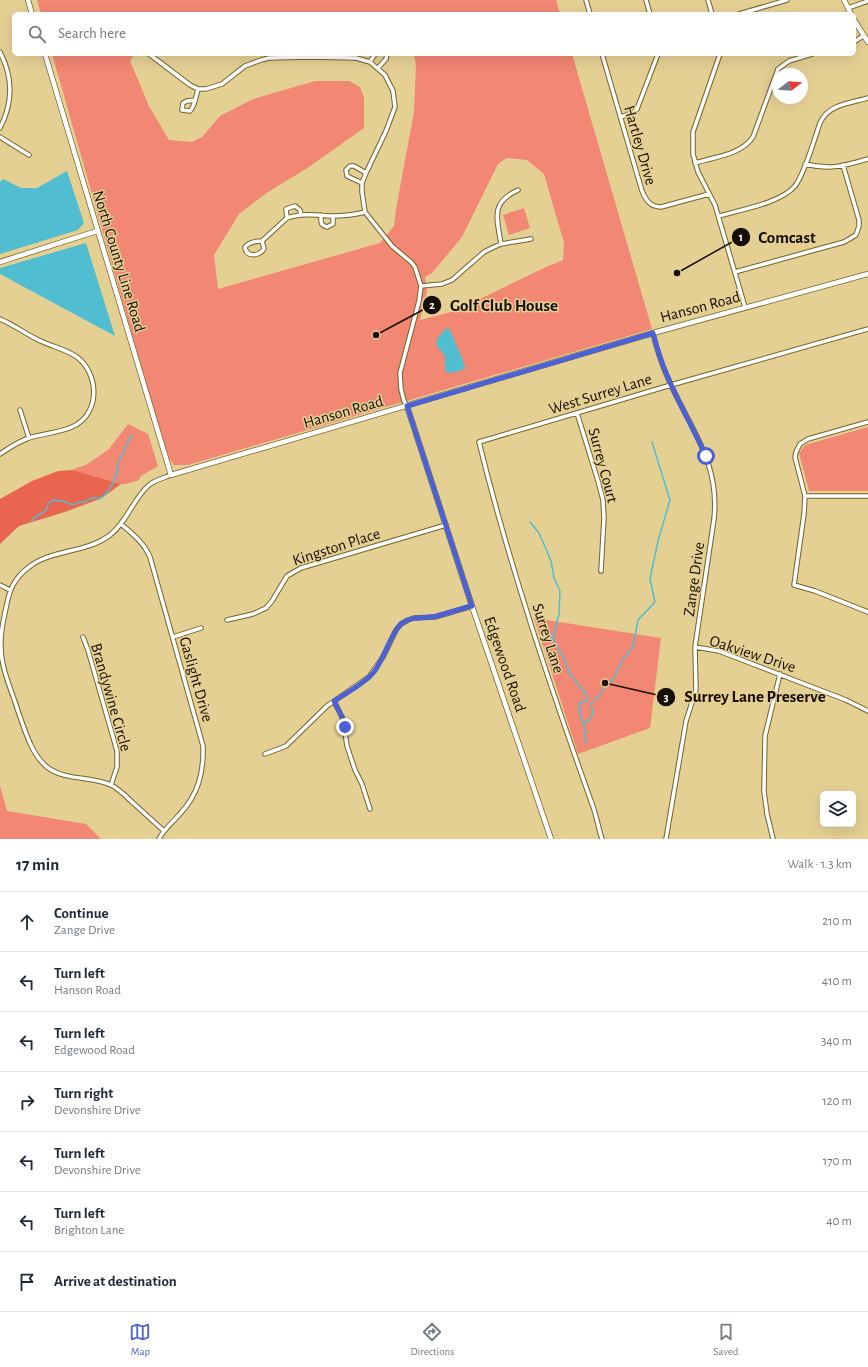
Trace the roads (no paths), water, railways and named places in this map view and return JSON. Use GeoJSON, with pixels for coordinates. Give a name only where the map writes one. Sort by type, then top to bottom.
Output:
{"type":"FeatureCollection","features":[{"type":"Feature","properties":{"kind":"street"},"geometry":{"type":"LineString","coordinates":[[28,0],[31,12]]}},
{"type":"Feature","properties":{"kind":"street"},"geometry":{"type":"LineString","coordinates":[[586,0],[589,12]]}},
{"type":"Feature","properties":{"kind":"street"},"geometry":{"type":"LineString","coordinates":[[646,0],[649,12]]}},
{"type":"Feature","properties":{"kind":"street"},"geometry":{"type":"LineString","coordinates":[[708,0],[711,12]]}},
{"type":"Feature","properties":{"kind":"street"},"geometry":{"type":"LineString","coordinates":[[745,12],[787,0]]}},
{"type":"Feature","properties":{"kind":"street"},"geometry":{"type":"LineString","coordinates":[[844,0],[850,12]]}},
{"type":"Feature","properties":{"kind":"street"},"geometry":{"type":"LineString","coordinates":[[848,8],[868,1]]}},
{"type":"Feature","properties":{"kind":"street"},"geometry":{"type":"LineString","coordinates":[[856,24],[868,42]]}},
{"type":"Feature","properties":{"kind":"street"},"geometry":{"type":"LineString","coordinates":[[856,41],[863,36]]}},
{"type":"Feature","properties":{"kind":"street"},"geometry":{"type":"LineString","coordinates":[[0,52],[7,69],[10,91],[7,113],[0,128]]}},
{"type":"Feature","properties":{"kind":"street","name":"North County Line Road"},"geometry":{"type":"LineString","coordinates":[[46,56],[171,475]]}},
{"type":"Feature","properties":{"kind":"street"},"geometry":{"type":"LineString","coordinates":[[152,56],[190,85],[198,89],[210,88],[222,84],[246,66],[261,60],[283,58],[345,58],[370,62],[385,75],[390,83],[394,95],[395,107],[386,131],[362,183],[362,197],[365,212],[392,246],[411,262],[415,268],[421,286],[419,301],[400,373],[401,389],[407,406]]}},
{"type":"Feature","properties":{"kind":"street"},"geometry":{"type":"LineString","coordinates":[[370,62],[374,56]]}},
{"type":"Feature","properties":{"kind":"street"},"geometry":{"type":"LineString","coordinates":[[378,68],[386,59],[387,56]]}},
{"type":"Feature","properties":{"kind":"street","name":"Hartley Drive"},"geometry":{"type":"LineString","coordinates":[[603,56],[642,191],[650,204],[657,207],[665,207],[710,194]]}},
{"type":"Feature","properties":{"kind":"street"},"geometry":{"type":"LineString","coordinates":[[621,117],[634,112],[637,109],[657,56]]}},
{"type":"Feature","properties":{"kind":"street"},"geometry":{"type":"LineString","coordinates":[[719,56],[693,132],[692,145],[695,163],[715,205],[745,308]]}},
{"type":"Feature","properties":{"kind":"street"},"geometry":{"type":"LineString","coordinates":[[695,163],[736,151],[750,142],[778,69],[789,61],[805,56]]}},
{"type":"Feature","properties":{"kind":"street"},"geometry":{"type":"LineString","coordinates":[[195,100],[198,89]]}},
{"type":"Feature","properties":{"kind":"street"},"geometry":{"type":"LineString","coordinates":[[718,216],[782,197],[789,192],[796,185],[824,115],[834,108],[868,98]]}},
{"type":"Feature","properties":{"kind":"street"},"geometry":{"type":"LineString","coordinates":[[0,137],[28,155]]}},
{"type":"Feature","properties":{"kind":"street"},"geometry":{"type":"LineString","coordinates":[[805,164],[824,168],[843,165],[868,158]]}},
{"type":"Feature","properties":{"kind":"street"},"geometry":{"type":"LineString","coordinates":[[735,272],[844,242],[856,236],[859,226],[858,220],[843,165]]}},
{"type":"Feature","properties":{"kind":"street"},"geometry":{"type":"LineString","coordinates":[[362,183],[347,176],[346,170],[350,166],[354,166],[366,173]]}},
{"type":"Feature","properties":{"kind":"street"},"geometry":{"type":"LineString","coordinates":[[501,244],[497,217],[498,208],[507,195],[518,190]]}},
{"type":"Feature","properties":{"kind":"street"},"geometry":{"type":"LineString","coordinates":[[288,218],[286,210],[295,206],[300,210],[301,215]]}},
{"type":"Feature","properties":{"kind":"street"},"geometry":{"type":"LineString","coordinates":[[262,241],[264,249],[262,252],[252,256],[245,251],[245,247],[248,244],[262,241],[288,218],[301,215],[333,216],[351,215],[365,212]]}},
{"type":"Feature","properties":{"kind":"street"},"geometry":{"type":"LineString","coordinates":[[321,215],[321,223],[323,226],[327,227],[333,224],[333,216]]}},
{"type":"Feature","properties":{"kind":"street"},"geometry":{"type":"LineString","coordinates":[[0,262],[97,231]]}},
{"type":"Feature","properties":{"kind":"street"},"geometry":{"type":"LineString","coordinates":[[421,286],[442,284],[452,280],[484,252],[501,244],[531,239]]}},
{"type":"Feature","properties":{"kind":"street","name":"Hanson Road"},"geometry":{"type":"LineString","coordinates":[[171,475],[653,333],[868,274]]}},
{"type":"Feature","properties":{"kind":"street"},"geometry":{"type":"LineString","coordinates":[[0,319],[37,340],[65,351],[77,358],[86,367],[93,382],[94,396],[93,403],[87,416],[81,422],[67,429],[29,438],[0,454]]}},
{"type":"Feature","properties":{"kind":"street","name":"West Surrey Lane"},"geometry":{"type":"LineString","coordinates":[[479,442],[670,385],[868,329]]}},
{"type":"Feature","properties":{"kind":"street","name":"Zange Drive"},"geometry":{"type":"LineString","coordinates":[[653,333],[659,358],[670,385],[706,456],[712,475],[714,491],[714,515],[695,647],[696,690],[686,721],[666,839]]}},
{"type":"Feature","properties":{"kind":"street","name":"Edgewood Road"},"geometry":{"type":"LineString","coordinates":[[407,406],[472,606],[551,839]]}},
{"type":"Feature","properties":{"kind":"street"},"geometry":{"type":"LineString","coordinates":[[20,410],[29,438]]}},
{"type":"Feature","properties":{"kind":"street","name":"Surrey Court"},"geometry":{"type":"LineString","coordinates":[[577,413],[603,500],[604,518],[601,572]]}},
{"type":"Feature","properties":{"kind":"street"},"geometry":{"type":"LineString","coordinates":[[868,422],[808,439],[800,444],[796,452],[795,457],[805,496],[804,514],[794,585],[815,591],[868,612]]}},
{"type":"Feature","properties":{"kind":"street","name":"Surrey Lane"},"geometry":{"type":"LineString","coordinates":[[479,442],[505,542],[539,649],[592,803],[602,839]]}},
{"type":"Feature","properties":{"kind":"street"},"geometry":{"type":"LineString","coordinates":[[164,831],[125,795],[111,785],[60,773],[42,762],[32,747],[25,731],[6,675],[1,649],[2,630],[10,590],[17,579],[29,567],[42,559],[96,543],[110,535],[121,524],[141,493],[152,482],[171,475]]}},
{"type":"Feature","properties":{"kind":"street"},"geometry":{"type":"LineString","coordinates":[[805,496],[868,496]]}},
{"type":"Feature","properties":{"kind":"street","name":"Gaslight Drive"},"geometry":{"type":"LineString","coordinates":[[121,524],[136,537],[148,553],[203,746],[200,782],[192,799],[164,831],[159,839]]}},
{"type":"Feature","properties":{"kind":"street","name":"Kingston Place"},"geometry":{"type":"LineString","coordinates":[[227,620],[253,614],[266,608],[287,576],[301,568],[446,525]]}},
{"type":"Feature","properties":{"kind":"street"},"geometry":{"type":"LineString","coordinates":[[0,585],[10,590]]}},
{"type":"Feature","properties":{"kind":"street"},"geometry":{"type":"LineString","coordinates":[[265,754],[288,744],[313,718],[334,701],[363,682],[374,671],[383,657],[396,630],[401,624],[414,618],[435,617],[472,606]]}},
{"type":"Feature","properties":{"kind":"street"},"geometry":{"type":"LineString","coordinates":[[173,637],[201,628]]}},
{"type":"Feature","properties":{"kind":"street","name":"Brandywine Circle"},"geometry":{"type":"LineString","coordinates":[[83,638],[88,650],[117,751],[117,767],[111,785]]}},
{"type":"Feature","properties":{"kind":"street","name":"Oakview Drive"},"geometry":{"type":"LineString","coordinates":[[695,647],[719,651],[846,700],[868,711]]}},
{"type":"Feature","properties":{"kind":"street"},"geometry":{"type":"LineString","coordinates":[[773,839],[767,814],[764,791],[766,736],[780,674]]}},
{"type":"Feature","properties":{"kind":"street"},"geometry":{"type":"LineString","coordinates":[[334,701],[343,719],[347,746],[370,809]]}},
{"type":"Feature","properties":{"kind":"water"},"geometry":{"type":"Polygon","coordinates":[[[67,171],[84,223],[78,230],[0,254],[0,182],[3,179],[21,188],[37,188],[67,171]]]}},
{"type":"Feature","properties":{"kind":"water"},"geometry":{"type":"Polygon","coordinates":[[[86,243],[115,336],[0,274],[0,268],[86,243]]]}},
{"type":"Feature","properties":{"kind":"water"},"geometry":{"type":"Polygon","coordinates":[[[446,328],[450,330],[465,366],[465,369],[451,373],[445,371],[445,356],[437,346],[436,342],[446,328]]]}},
{"type":"Feature","properties":{"kind":"waterway"},"geometry":{"type":"LineString","coordinates":[[32,521],[36,516],[46,510],[48,504],[53,500],[72,504],[85,502],[93,498],[99,499],[102,497],[114,481],[119,460],[132,435]]}},
{"type":"Feature","properties":{"kind":"waterway"},"geometry":{"type":"LineString","coordinates":[[583,723],[591,719],[593,711],[590,704],[599,696],[605,685],[613,680],[623,659],[633,647],[638,620],[655,602],[650,579],[658,541],[670,500],[652,442]]}},
{"type":"Feature","properties":{"kind":"waterway"},"geometry":{"type":"LineString","coordinates":[[530,522],[539,533],[546,549],[551,561],[554,578],[560,591],[559,614],[554,633],[554,640],[564,658],[570,674],[586,694],[587,700],[579,703],[579,708],[581,709],[579,712],[586,731],[585,743]]}},
{"type":"Feature","properties":{"kind":"waterway"},"geometry":{"type":"LineString","coordinates":[[545,631],[554,640]]}},
{"type":"Feature","properties":{"kind":"place","name":"Comcast"},"geometry":{"type":"Point","coordinates":[677,273]}},
{"type":"Feature","properties":{"kind":"place","name":"Golf Club House"},"geometry":{"type":"Point","coordinates":[376,335]}},
{"type":"Feature","properties":{"kind":"place","name":"Surrey Lane Preserve"},"geometry":{"type":"Point","coordinates":[605,683]}}]}
